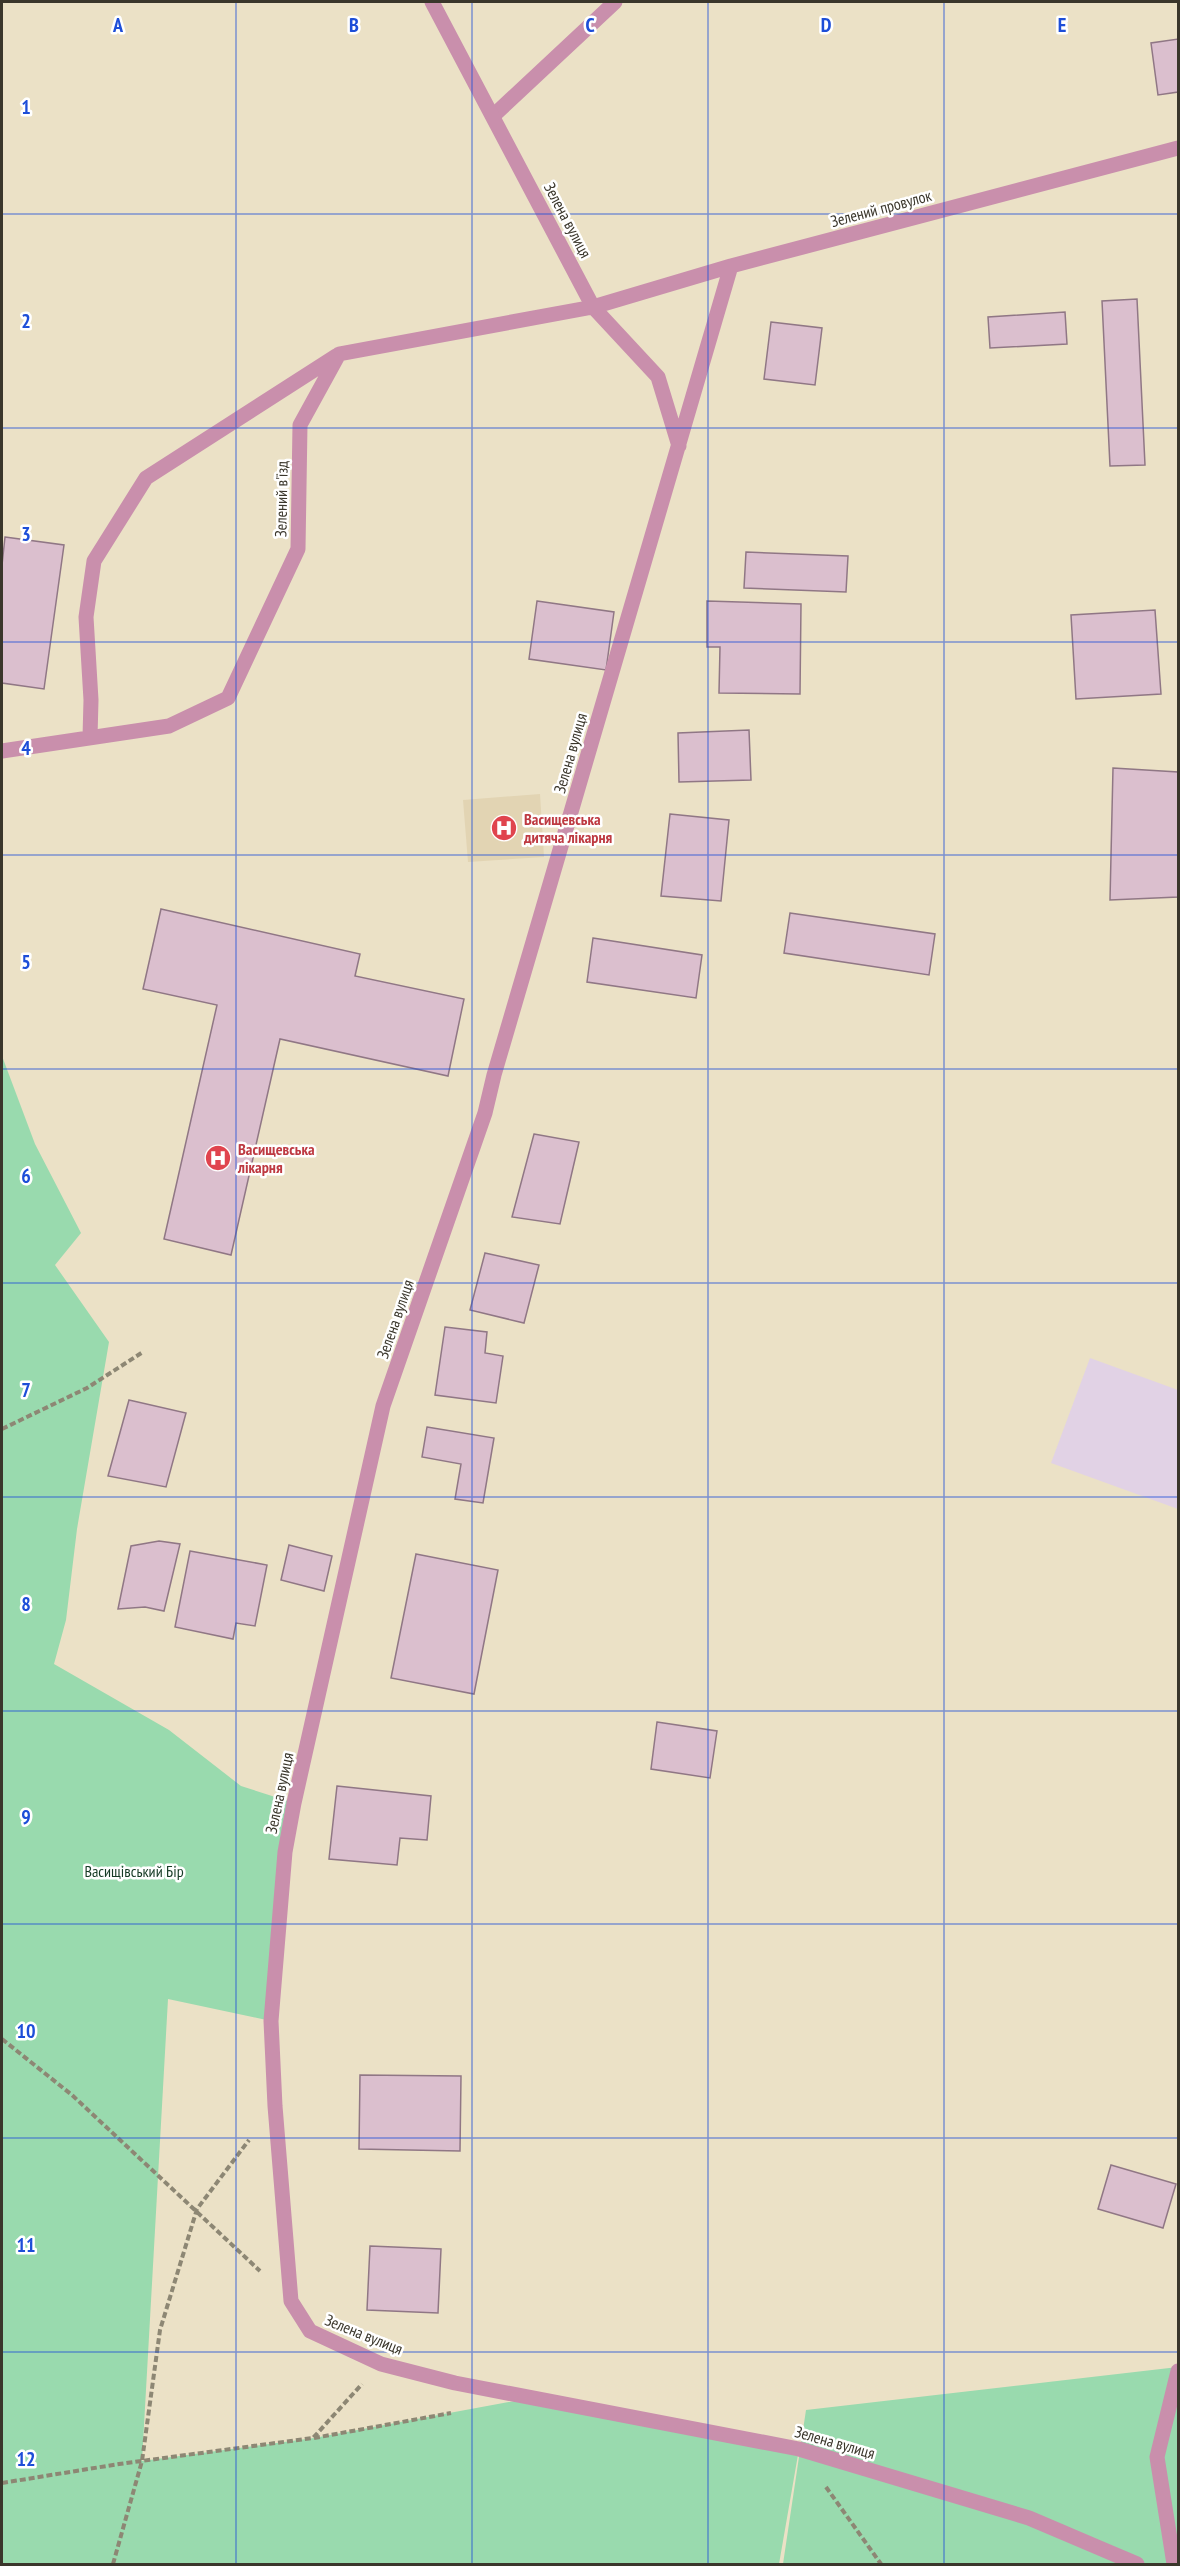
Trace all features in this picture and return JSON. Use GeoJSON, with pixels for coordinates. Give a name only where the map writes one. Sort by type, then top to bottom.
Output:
{"type":"FeatureCollection","features":[{"type":"Feature","properties":{"kind":"street","name":"Зелена вулиця"},"geometry":{"type":"LineString","coordinates":[[432,2],[593,307],[658,377],[679,446]]}},
{"type":"Feature","properties":{"kind":"street"},"geometry":{"type":"LineString","coordinates":[[493,116],[615,2]]}},
{"type":"Feature","properties":{"kind":"street","name":"Зелений провулок"},"geometry":{"type":"LineString","coordinates":[[593,307],[731,266],[1179,148]]}},
{"type":"Feature","properties":{"kind":"street","name":"Зелена вулиця"},"geometry":{"type":"LineString","coordinates":[[731,266],[494,1075],[485,1113],[384,1406],[294,1803],[285,1852],[271,2021],[275,2106],[291,2301],[310,2331],[381,2364],[455,2383],[799,2449],[1029,2518],[1137,2565]]}},
{"type":"Feature","properties":{"kind":"street"},"geometry":{"type":"LineString","coordinates":[[90,737],[91,700],[86,616],[93,561],[146,478],[339,354],[593,307]]}},
{"type":"Feature","properties":{"kind":"street","name":"Зелений в'їзд"},"geometry":{"type":"LineString","coordinates":[[2,751],[169,726],[228,698],[298,549],[300,425],[339,354]]}},
{"type":"Feature","properties":{"kind":"street"},"geometry":{"type":"LineString","coordinates":[[1174,2565],[1157,2457],[1179,2371]]}},
{"type":"Feature","properties":{"kind":"path"},"geometry":{"type":"LineString","coordinates":[[2,1429],[87,1388],[143,1352]]}},
{"type":"Feature","properties":{"kind":"path"},"geometry":{"type":"LineString","coordinates":[[2,2039],[72,2095],[197,2209],[291,2301]]}},
{"type":"Feature","properties":{"kind":"path"},"geometry":{"type":"LineString","coordinates":[[113,2565],[142,2461],[160,2330],[197,2209],[275,2106]]}},
{"type":"Feature","properties":{"kind":"path"},"geometry":{"type":"LineString","coordinates":[[314,2438],[381,2364]]}},
{"type":"Feature","properties":{"kind":"path"},"geometry":{"type":"LineString","coordinates":[[2,2483],[314,2438],[454,2412]]}},
{"type":"Feature","properties":{"kind":"path"},"geometry":{"type":"LineString","coordinates":[[799,2449],[881,2565]]}},
{"type":"Feature","properties":{"kind":"shaded area","name":"Васищевська дитяча лікарня"},"geometry":{"type":"Polygon","coordinates":[[[540,794],[544,857],[468,862],[463,800],[540,794]]]}},
{"type":"Feature","properties":{"kind":"shaded area"},"geometry":{"type":"Polygon","coordinates":[[[1090,1358],[1178,1390],[1178,1509],[1051,1463],[1090,1358]]]}},
{"type":"Feature","properties":{"kind":"green space","name":"Васищівський Бір"},"geometry":{"type":"Polygon","coordinates":[[[2,1056],[35,1144],[81,1233],[55,1265],[109,1342],[77,1529],[66,1620],[54,1664],[169,1730],[241,1786],[294,1803],[271,2021],[168,1999],[142,2461],[314,2438],[536,2397],[799,2449],[779,2564],[2,2564],[2,1056]]]}},
{"type":"Feature","properties":{"kind":"green space"},"geometry":{"type":"Polygon","coordinates":[[[1178,2367],[1178,2564],[783,2564],[806,2410],[1178,2367]]]}},
{"type":"Feature","properties":{"kind":"building"},"geometry":{"type":"Polygon","coordinates":[[[1178,39],[1178,92],[1158,95],[1151,43],[1178,39]]]}},
{"type":"Feature","properties":{"kind":"building"},"geometry":{"type":"Polygon","coordinates":[[[1137,299],[1145,465],[1110,466],[1102,301],[1137,299]]]}},
{"type":"Feature","properties":{"kind":"building"},"geometry":{"type":"Polygon","coordinates":[[[1065,312],[1067,344],[990,348],[988,317],[1065,312]]]}},
{"type":"Feature","properties":{"kind":"building"},"geometry":{"type":"Polygon","coordinates":[[[771,322],[822,328],[815,385],[764,379],[771,322]]]}},
{"type":"Feature","properties":{"kind":"building"},"geometry":{"type":"Polygon","coordinates":[[[5,537],[64,545],[44,689],[2,683],[2,565],[5,537]]]}},
{"type":"Feature","properties":{"kind":"building"},"geometry":{"type":"Polygon","coordinates":[[[746,552],[848,556],[846,592],[744,588],[746,552]]]}},
{"type":"Feature","properties":{"kind":"building"},"geometry":{"type":"Polygon","coordinates":[[[537,601],[614,612],[606,670],[529,659],[537,601]]]}},
{"type":"Feature","properties":{"kind":"building"},"geometry":{"type":"Polygon","coordinates":[[[707,601],[801,604],[800,694],[719,693],[720,647],[707,647],[707,601]]]}},
{"type":"Feature","properties":{"kind":"building"},"geometry":{"type":"Polygon","coordinates":[[[1155,610],[1161,694],[1076,699],[1071,615],[1155,610]]]}},
{"type":"Feature","properties":{"kind":"building"},"geometry":{"type":"Polygon","coordinates":[[[749,730],[751,780],[679,782],[678,733],[749,730]]]}},
{"type":"Feature","properties":{"kind":"building"},"geometry":{"type":"Polygon","coordinates":[[[1113,768],[1178,772],[1178,897],[1110,900],[1113,768]]]}},
{"type":"Feature","properties":{"kind":"building"},"geometry":{"type":"Polygon","coordinates":[[[670,814],[729,820],[721,901],[661,896],[670,814]]]}},
{"type":"Feature","properties":{"kind":"building","name":"Васищевська лікарня"},"geometry":{"type":"Polygon","coordinates":[[[161,909],[360,954],[355,976],[464,999],[448,1076],[280,1039],[231,1255],[164,1239],[217,1005],[143,989],[161,909]]]}},
{"type":"Feature","properties":{"kind":"building"},"geometry":{"type":"Polygon","coordinates":[[[790,913],[935,934],[929,975],[784,953],[790,913]]]}},
{"type":"Feature","properties":{"kind":"building"},"geometry":{"type":"Polygon","coordinates":[[[593,938],[702,955],[696,998],[587,982],[593,938]]]}},
{"type":"Feature","properties":{"kind":"building"},"geometry":{"type":"Polygon","coordinates":[[[534,1134],[579,1142],[560,1224],[512,1217],[534,1134]]]}},
{"type":"Feature","properties":{"kind":"building"},"geometry":{"type":"Polygon","coordinates":[[[485,1253],[539,1265],[524,1323],[470,1310],[485,1253]]]}},
{"type":"Feature","properties":{"kind":"building"},"geometry":{"type":"Polygon","coordinates":[[[445,1327],[487,1332],[485,1353],[503,1356],[496,1403],[435,1395],[445,1327]]]}},
{"type":"Feature","properties":{"kind":"building"},"geometry":{"type":"Polygon","coordinates":[[[129,1400],[186,1413],[166,1487],[108,1476],[129,1400]]]}},
{"type":"Feature","properties":{"kind":"building"},"geometry":{"type":"Polygon","coordinates":[[[427,1427],[494,1438],[483,1503],[455,1499],[461,1464],[422,1457],[427,1427]]]}},
{"type":"Feature","properties":{"kind":"building"},"geometry":{"type":"Polygon","coordinates":[[[159,1541],[180,1544],[164,1611],[145,1607],[118,1609],[131,1546],[159,1541]]]}},
{"type":"Feature","properties":{"kind":"building"},"geometry":{"type":"Polygon","coordinates":[[[289,1545],[332,1556],[324,1591],[281,1580],[289,1545]]]}},
{"type":"Feature","properties":{"kind":"building"},"geometry":{"type":"Polygon","coordinates":[[[190,1551],[267,1565],[255,1626],[236,1623],[233,1639],[175,1627],[190,1551]]]}},
{"type":"Feature","properties":{"kind":"building"},"geometry":{"type":"Polygon","coordinates":[[[416,1554],[498,1570],[474,1694],[391,1678],[416,1554]]]}},
{"type":"Feature","properties":{"kind":"building"},"geometry":{"type":"Polygon","coordinates":[[[657,1722],[717,1731],[710,1778],[651,1769],[657,1722]]]}},
{"type":"Feature","properties":{"kind":"building"},"geometry":{"type":"Polygon","coordinates":[[[337,1786],[431,1796],[427,1840],[400,1838],[397,1865],[329,1859],[337,1786]]]}},
{"type":"Feature","properties":{"kind":"building"},"geometry":{"type":"Polygon","coordinates":[[[360,2075],[461,2076],[460,2151],[359,2149],[360,2075]]]}},
{"type":"Feature","properties":{"kind":"building"},"geometry":{"type":"Polygon","coordinates":[[[1111,2165],[1176,2184],[1163,2228],[1098,2209],[1111,2165]]]}},
{"type":"Feature","properties":{"kind":"building"},"geometry":{"type":"Polygon","coordinates":[[[370,2246],[441,2249],[438,2313],[367,2310],[370,2246]]]}},
{"type":"Feature","properties":{"kind":"place","name":"Васищевська дитяча лікарня"},"geometry":{"type":"Point","coordinates":[504,828]}},
{"type":"Feature","properties":{"kind":"place","name":"Васищевська лікарня"},"geometry":{"type":"Point","coordinates":[218,1158]}}]}
